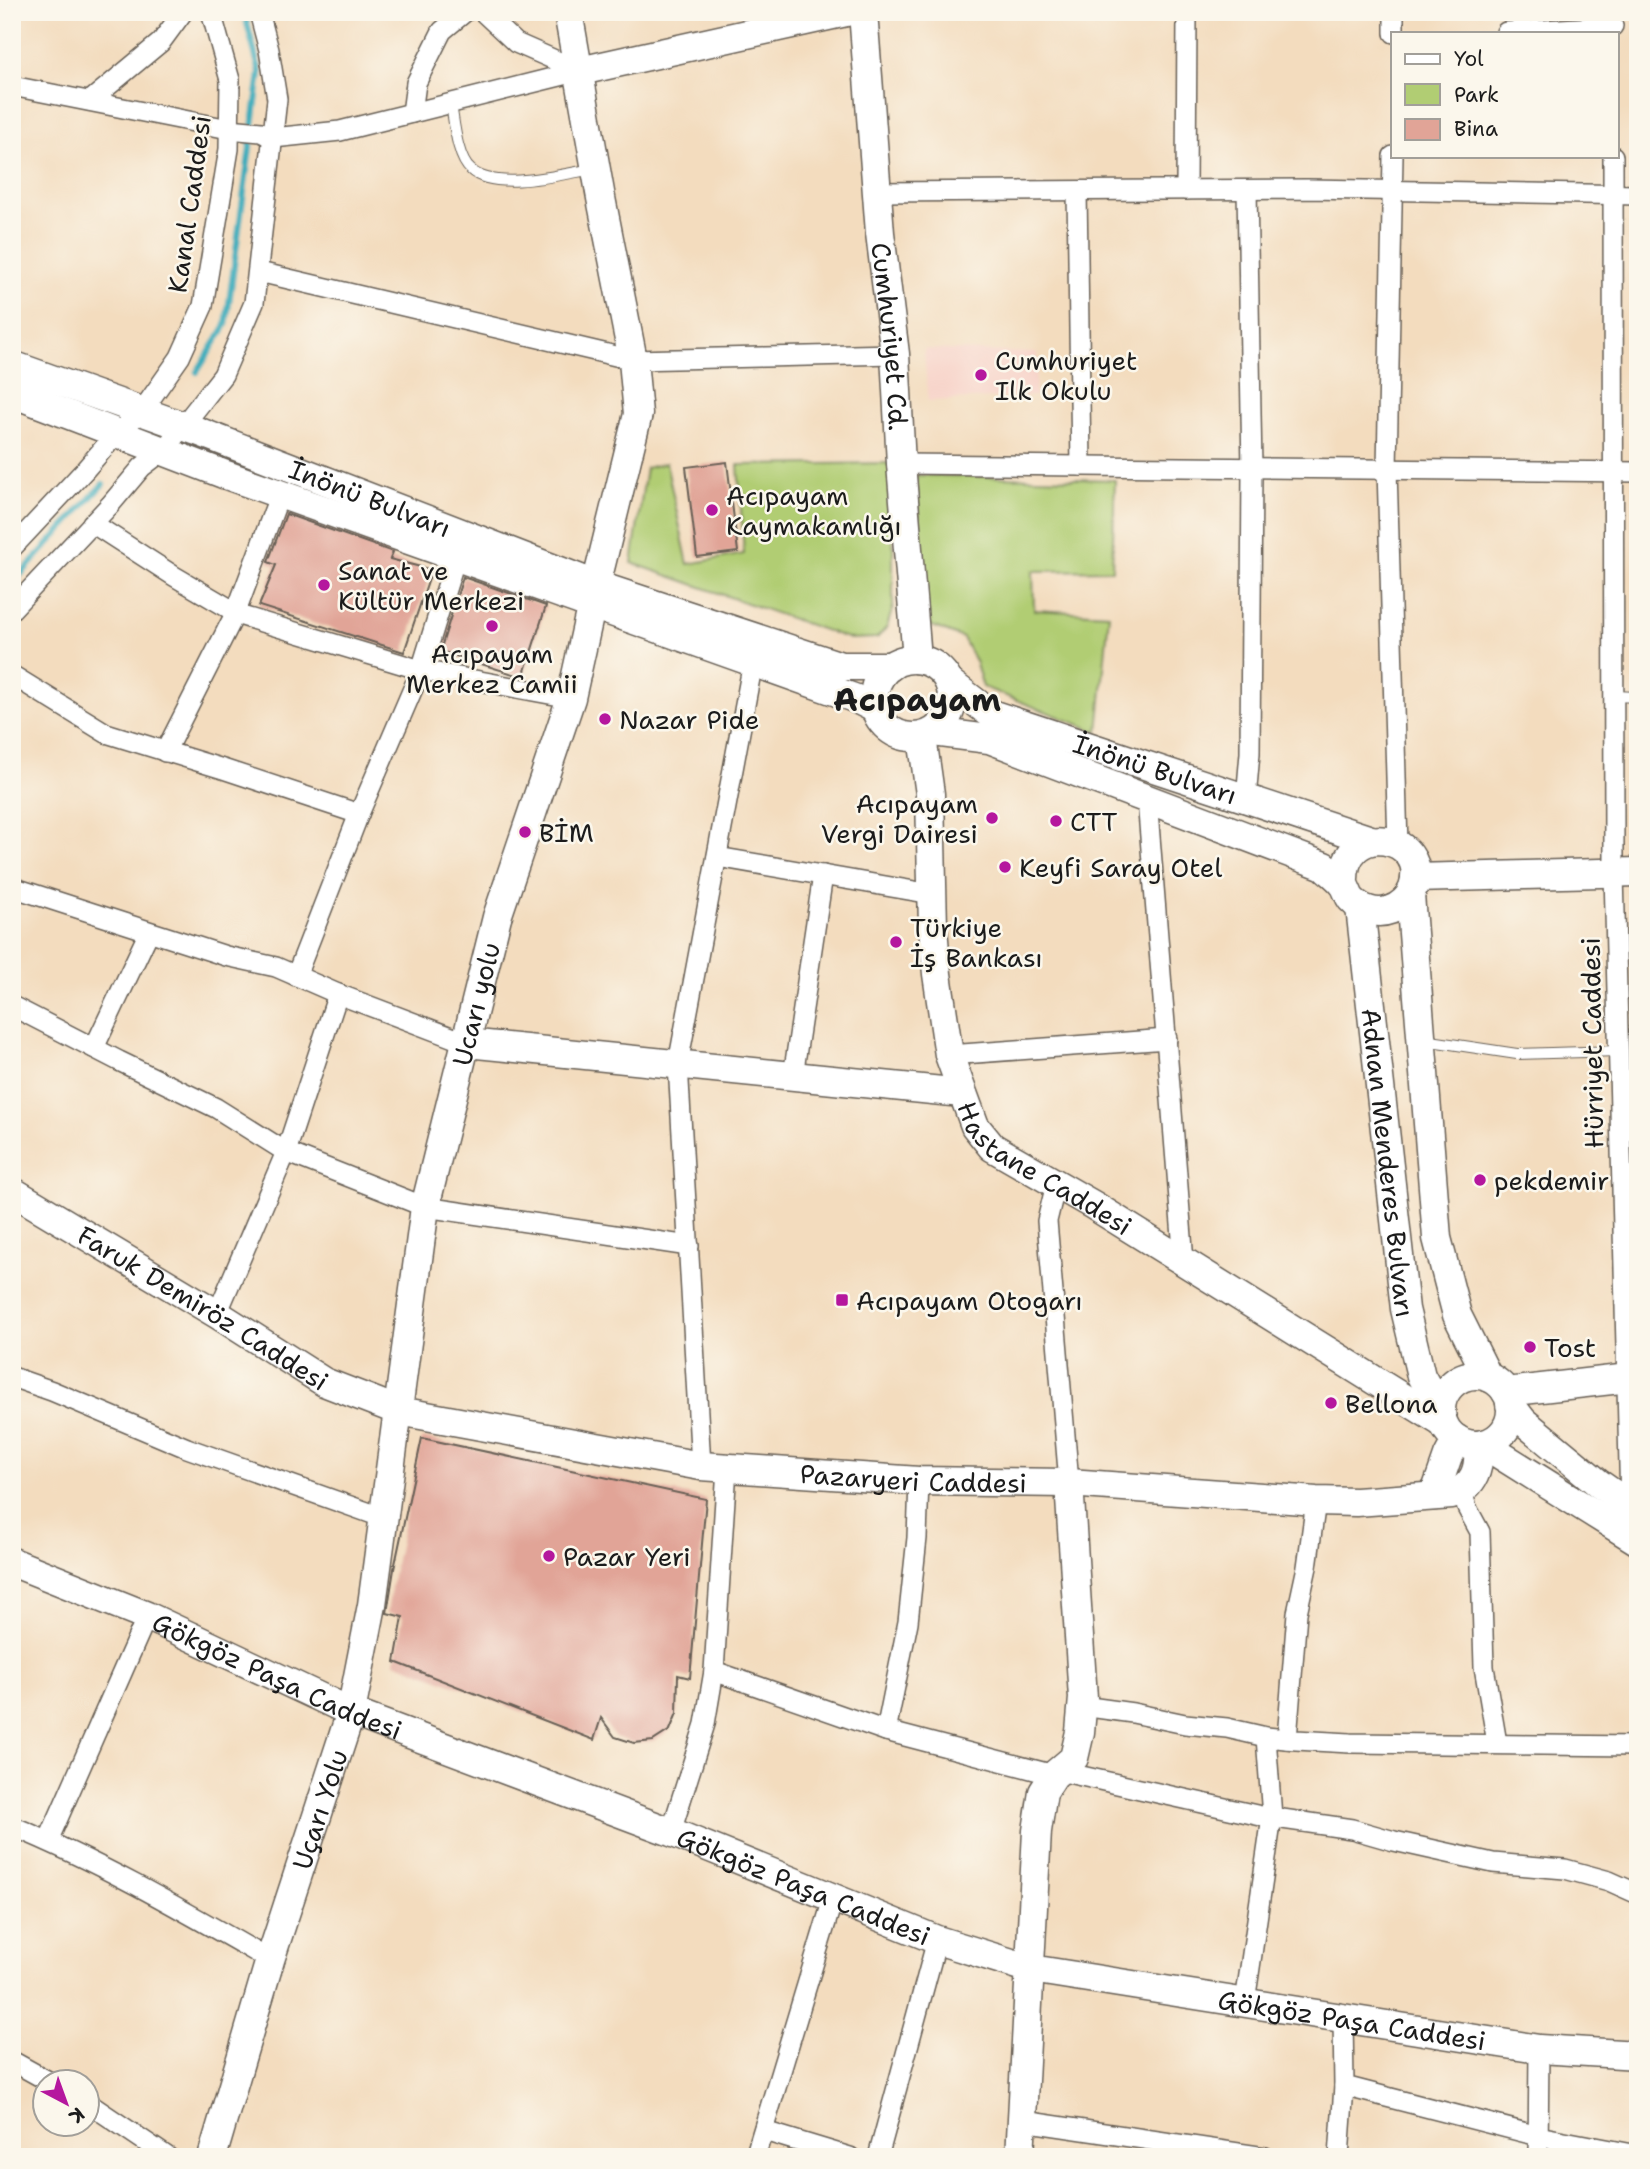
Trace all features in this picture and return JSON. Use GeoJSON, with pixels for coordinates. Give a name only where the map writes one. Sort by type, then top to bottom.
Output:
{"type":"FeatureCollection","features":[{"type":"Feature","properties":{"kind":"street"},"geometry":{"type":"LineString","coordinates":[[90,102],[161,41],[183,12]]}},
{"type":"Feature","properties":{"kind":"street","name":"Kanal Caddesi"},"geometry":{"type":"LineString","coordinates":[[12,548],[117,433],[142,411],[180,357],[203,306],[229,149],[230,80],[211,12]]}},
{"type":"Feature","properties":{"kind":"street"},"geometry":{"type":"LineString","coordinates":[[12,609],[142,467],[163,451],[223,375],[254,303],[259,272],[267,135],[277,99],[259,12]]}},
{"type":"Feature","properties":{"kind":"street"},"geometry":{"type":"LineString","coordinates":[[412,113],[416,83],[442,31],[465,12]]}},
{"type":"Feature","properties":{"kind":"street"},"geometry":{"type":"LineString","coordinates":[[483,12],[516,43],[580,71]]}},
{"type":"Feature","properties":{"kind":"street","name":"Ucarı yolu"},"geometry":{"type":"LineString","coordinates":[[399,1411],[425,1208],[497,917],[571,698],[638,415],[633,360],[568,12]]}},
{"type":"Feature","properties":{"kind":"street"},"geometry":{"type":"LineString","coordinates":[[12,86],[267,135],[340,131],[580,71],[846,12]]}},
{"type":"Feature","properties":{"kind":"street","name":"Cumhuriyet Cd."},"geometry":{"type":"LineString","coordinates":[[863,12],[877,192],[895,354],[901,464],[904,663]]}},
{"type":"Feature","properties":{"kind":"street"},"geometry":{"type":"LineString","coordinates":[[1186,12],[1186,190]]}},
{"type":"Feature","properties":{"kind":"street"},"geometry":{"type":"LineString","coordinates":[[1394,12],[1394,32]]}},
{"type":"Feature","properties":{"kind":"street"},"geometry":{"type":"LineString","coordinates":[[1506,32],[1613,24]]}},
{"type":"Feature","properties":{"kind":"street"},"geometry":{"type":"LineString","coordinates":[[1393,158],[1387,469],[1398,845]]}},
{"type":"Feature","properties":{"kind":"street","name":"Hürriyet Caddesi"},"geometry":{"type":"LineString","coordinates":[[1613,158],[1614,696],[1626,873],[1619,1051],[1630,1210],[1634,1508]]}},
{"type":"Feature","properties":{"kind":"street"},"geometry":{"type":"LineString","coordinates":[[877,192],[1247,190],[1638,195]]}},
{"type":"Feature","properties":{"kind":"street"},"geometry":{"type":"LineString","coordinates":[[1246,799],[1250,753],[1252,468],[1247,190]]}},
{"type":"Feature","properties":{"kind":"street"},"geometry":{"type":"LineString","coordinates":[[1077,191],[1081,466]]}},
{"type":"Feature","properties":{"kind":"street"},"geometry":{"type":"LineString","coordinates":[[259,272],[633,360],[895,354]]}},
{"type":"Feature","properties":{"kind":"street","name":"İnönü Bulvarı"},"geometry":{"type":"LineString","coordinates":[[12,365],[182,426],[753,662],[854,698],[876,709]]}},
{"type":"Feature","properties":{"kind":"street","name":"İnönü Bulvarı"},"geometry":{"type":"LineString","coordinates":[[12,393],[456,557],[841,666],[904,663]]}},
{"type":"Feature","properties":{"kind":"street"},"geometry":{"type":"LineString","coordinates":[[901,464],[1638,472]]}},
{"type":"Feature","properties":{"kind":"street"},"geometry":{"type":"LineString","coordinates":[[165,752],[236,612],[280,494]]}},
{"type":"Feature","properties":{"kind":"street"},"geometry":{"type":"LineString","coordinates":[[92,523],[242,616],[421,670],[571,698]]}},
{"type":"Feature","properties":{"kind":"street"},"geometry":{"type":"LineString","coordinates":[[296,976],[359,814],[421,670],[456,557]]}},
{"type":"Feature","properties":{"kind":"street"},"geometry":{"type":"LineString","coordinates":[[671,1832],[705,1724],[713,1671],[714,1467],[689,1246],[678,1064],[753,662]]}},
{"type":"Feature","properties":{"kind":"street"},"geometry":{"type":"LineString","coordinates":[[904,663],[930,663],[941,671],[949,682],[952,704],[949,715],[942,725],[928,734],[911,738],[899,735],[881,720],[874,697],[882,674],[904,663]]}},
{"type":"Feature","properties":{"kind":"street"},"geometry":{"type":"LineString","coordinates":[[12,675],[106,733],[359,814]]}},
{"type":"Feature","properties":{"kind":"street","name":"İnönü Bulvarı"},"geometry":{"type":"LineString","coordinates":[[949,682],[991,714],[1371,840]]}},
{"type":"Feature","properties":{"kind":"street","name":"İnönü Bulvarı"},"geometry":{"type":"LineString","coordinates":[[928,734],[989,738],[1324,866],[1343,884]]}},
{"type":"Feature","properties":{"kind":"street","name":"Hastane Caddesi"},"geometry":{"type":"LineString","coordinates":[[928,734],[937,974],[949,1055],[975,1126],[992,1147],[1461,1433]]}},
{"type":"Feature","properties":{"kind":"street"},"geometry":{"type":"LineString","coordinates":[[1147,799],[1184,1262]]}},
{"type":"Feature","properties":{"kind":"street"},"geometry":{"type":"LineString","coordinates":[[1385,839],[1398,845],[1409,854],[1415,867],[1413,886],[1401,905],[1388,911],[1374,912],[1360,907],[1343,884],[1343,870],[1348,857],[1358,846],[1371,840],[1385,839]]}},
{"type":"Feature","properties":{"kind":"street"},"geometry":{"type":"LineString","coordinates":[[717,857],[932,894]]}},
{"type":"Feature","properties":{"kind":"street"},"geometry":{"type":"LineString","coordinates":[[1413,886],[1626,873]]}},
{"type":"Feature","properties":{"kind":"street"},"geometry":{"type":"LineString","coordinates":[[793,1076],[823,876]]}},
{"type":"Feature","properties":{"kind":"street","name":"Adnan Menderes Bulvarı"},"geometry":{"type":"LineString","coordinates":[[1413,886],[1437,1238],[1457,1315],[1523,1421],[1598,1483],[1634,1508]]}},
{"type":"Feature","properties":{"kind":"street"},"geometry":{"type":"LineString","coordinates":[[12,887],[226,956],[276,967],[338,994],[467,1042],[962,1093]]}},
{"type":"Feature","properties":{"kind":"street","name":"Adnan Menderes Bulvarı"},"geometry":{"type":"LineString","coordinates":[[1360,907],[1405,1309],[1421,1376],[1461,1433],[1638,1541]]}},
{"type":"Feature","properties":{"kind":"street"},"geometry":{"type":"LineString","coordinates":[[94,1048],[149,932]]}},
{"type":"Feature","properties":{"kind":"street"},"geometry":{"type":"LineString","coordinates":[[217,1314],[286,1152],[338,994]]}},
{"type":"Feature","properties":{"kind":"street"},"geometry":{"type":"LineString","coordinates":[[12,1006],[216,1108],[286,1152],[425,1208],[689,1246]]}},
{"type":"Feature","properties":{"kind":"street"},"geometry":{"type":"LineString","coordinates":[[949,1055],[1167,1039]]}},
{"type":"Feature","properties":{"kind":"street"},"geometry":{"type":"LineString","coordinates":[[1020,2157],[1037,1831],[1043,1792],[1057,1773],[1074,1758],[1082,1706],[1069,1483],[1047,1221],[1056,1184]]}},
{"type":"Feature","properties":{"kind":"street","name":"Faruk Demiröz Caddesi"},"geometry":{"type":"LineString","coordinates":[[12,1191],[217,1314],[324,1382],[399,1411]]}},
{"type":"Feature","properties":{"kind":"street"},"geometry":{"type":"LineString","coordinates":[[1497,1743],[1484,1667],[1480,1532],[1467,1508],[1462,1491],[1471,1484],[1479,1465],[1442,1401],[1446,1391],[1454,1383],[1464,1377],[1476,1375],[1502,1391],[1632,1377]]}},
{"type":"Feature","properties":{"kind":"street"},"geometry":{"type":"LineString","coordinates":[[12,1377],[187,1448],[384,1518]]}},
{"type":"Feature","properties":{"kind":"street"},"geometry":{"type":"LineString","coordinates":[[1461,1433],[1498,1436],[1506,1427],[1510,1416],[1502,1391]]}},
{"type":"Feature","properties":{"kind":"street","name":"Pazaryeri Caddesi"},"geometry":{"type":"LineString","coordinates":[[399,1411],[714,1467],[919,1481],[1069,1483],[1316,1502],[1452,1495],[1462,1491]]}},
{"type":"Feature","properties":{"kind":"street","name":"Uçarı Yolu"},"geometry":{"type":"LineString","coordinates":[[212,2157],[270,1960],[351,1712],[372,1605],[399,1411]]}},
{"type":"Feature","properties":{"kind":"street"},"geometry":{"type":"LineString","coordinates":[[1434,1496],[1448,1456],[1461,1433]]}},
{"type":"Feature","properties":{"kind":"street"},"geometry":{"type":"LineString","coordinates":[[886,1731],[908,1622],[917,1538],[919,1481]]}},
{"type":"Feature","properties":{"kind":"street"},"geometry":{"type":"LineString","coordinates":[[1287,1739],[1297,1614],[1316,1502]]}},
{"type":"Feature","properties":{"kind":"street","name":"Gökgöz Paşa Caddesi"},"geometry":{"type":"LineString","coordinates":[[12,1562],[147,1616],[351,1712],[671,1832],[937,1940],[1031,1969],[1539,2049],[1638,2055]]}},
{"type":"Feature","properties":{"kind":"street"},"geometry":{"type":"LineString","coordinates":[[48,1841],[147,1616]]}},
{"type":"Feature","properties":{"kind":"street"},"geometry":{"type":"LineString","coordinates":[[713,1671],[886,1731],[1057,1773],[1272,1817],[1352,1829],[1493,1863],[1565,1869],[1609,1881],[1638,1894]]}},
{"type":"Feature","properties":{"kind":"street"},"geometry":{"type":"LineString","coordinates":[[1082,1706],[1287,1739],[1350,1743],[1638,1746]]}},
{"type":"Feature","properties":{"kind":"street"},"geometry":{"type":"LineString","coordinates":[[1245,2002],[1272,1817],[1266,1737]]}},
{"type":"Feature","properties":{"kind":"street"},"geometry":{"type":"LineString","coordinates":[[12,1826],[170,1902],[270,1960]]}},
{"type":"Feature","properties":{"kind":"street"},"geometry":{"type":"LineString","coordinates":[[755,2157],[833,1899]]}},
{"type":"Feature","properties":{"kind":"street"},"geometry":{"type":"LineString","coordinates":[[878,2157],[937,1940]]}},
{"type":"Feature","properties":{"kind":"street"},"geometry":{"type":"LineString","coordinates":[[1339,2157],[1345,2086],[1343,2018]]}},
{"type":"Feature","properties":{"kind":"street"},"geometry":{"type":"LineString","coordinates":[[1538,2157],[1539,2049]]}},
{"type":"Feature","properties":{"kind":"street"},"geometry":{"type":"LineString","coordinates":[[12,2061],[32,2072]]}},
{"type":"Feature","properties":{"kind":"street"},"geometry":{"type":"LineString","coordinates":[[1345,2086],[1538,2136],[1638,2155]]}},
{"type":"Feature","properties":{"kind":"street"},"geometry":{"type":"LineString","coordinates":[[102,2112],[168,2157]]}},
{"type":"Feature","properties":{"kind":"street"},"geometry":{"type":"LineString","coordinates":[[1023,2121],[1265,2157]]}},
{"type":"Feature","properties":{"kind":"street"},"geometry":{"type":"LineString","coordinates":[[764,2131],[850,2157]]}},
{"type":"Feature","properties":{"kind":"lane"},"geometry":{"type":"LineString","coordinates":[[451,104],[461,155],[471,170],[488,179],[521,181],[596,168]]}},
{"type":"Feature","properties":{"kind":"lane"},"geometry":{"type":"LineString","coordinates":[[1614,696],[1638,697]]}},
{"type":"Feature","properties":{"kind":"lane"},"geometry":{"type":"LineString","coordinates":[[1422,1039],[1517,1054],[1619,1051]]}},
{"type":"Feature","properties":{"kind":"shaded area","name":"Cumhuriyet Ilk Okulu"},"geometry":{"type":"Polygon","coordinates":[[[924,349],[1037,353],[1035,396],[928,401],[924,349]]]}},
{"type":"Feature","properties":{"kind":"green space"},"geometry":{"type":"Polygon","coordinates":[[[666,463],[688,564],[744,554],[738,465],[893,463],[893,607],[887,627],[877,638],[850,639],[632,563],[646,468],[666,463]]]}},
{"type":"Feature","properties":{"kind":"green space"},"geometry":{"type":"Polygon","coordinates":[[[916,475],[1115,480],[1112,570],[1033,571],[1034,610],[1109,614],[1098,732],[983,687],[975,661],[963,638],[927,624],[916,475]]]}},
{"type":"Feature","properties":{"kind":"building","name":"Acıpayam Kaymakamlığı"},"geometry":{"type":"Polygon","coordinates":[[[727,462],[738,552],[697,557],[686,467],[727,462]]]}},
{"type":"Feature","properties":{"kind":"building","name":"Sanat ve Kültür Merkezi"},"geometry":{"type":"Polygon","coordinates":[[[286,514],[393,552],[390,559],[432,570],[404,652],[259,606],[276,565],[268,562],[286,514]]]}},
{"type":"Feature","properties":{"kind":"building","name":"Acıpayam Merkez Camii"},"geometry":{"type":"Polygon","coordinates":[[[463,577],[546,606],[523,677],[440,651],[463,577]]]}},
{"type":"Feature","properties":{"kind":"building","name":"Pazar Yeri"},"geometry":{"type":"Polygon","coordinates":[[[422,1438],[706,1499],[690,1678],[678,1675],[677,1713],[670,1730],[653,1741],[634,1743],[615,1737],[601,1718],[594,1740],[395,1662],[403,1617],[387,1613],[422,1438]]]}},
{"type":"Feature","properties":{"kind":"waterway"},"geometry":{"type":"LineString","coordinates":[[197,372],[226,325],[260,73],[244,12]]}},
{"type":"Feature","properties":{"kind":"waterway"},"geometry":{"type":"LineString","coordinates":[[12,584],[103,484]]}},
{"type":"Feature","properties":{"kind":"place","name":"Cumhuriyet Ilk Okulu"},"geometry":{"type":"Point","coordinates":[981,375]}},
{"type":"Feature","properties":{"kind":"place","name":"Acıpayam Kaymakamlığı"},"geometry":{"type":"Point","coordinates":[712,510]}},
{"type":"Feature","properties":{"kind":"place","name":"Sanat ve Kültür Merkezi"},"geometry":{"type":"Point","coordinates":[324,585]}},
{"type":"Feature","properties":{"kind":"place","name":"Acıpayam Merkez Camii"},"geometry":{"type":"Point","coordinates":[492,626]}},
{"type":"Feature","properties":{"kind":"place","name":"Nazar Pide"},"geometry":{"type":"Point","coordinates":[605,719]}},
{"type":"Feature","properties":{"kind":"place","name":"Acıpayam Vergi Dairesi"},"geometry":{"type":"Point","coordinates":[992,818]}},
{"type":"Feature","properties":{"kind":"place","name":"CTT"},"geometry":{"type":"Point","coordinates":[1056,821]}},
{"type":"Feature","properties":{"kind":"place","name":"BİM"},"geometry":{"type":"Point","coordinates":[525,832]}},
{"type":"Feature","properties":{"kind":"place","name":"Keyfi Saray Otel"},"geometry":{"type":"Point","coordinates":[1005,867]}},
{"type":"Feature","properties":{"kind":"place","name":"Türkiye İş Bankası"},"geometry":{"type":"Point","coordinates":[896,942]}},
{"type":"Feature","properties":{"kind":"place","name":"pekdemir"},"geometry":{"type":"Point","coordinates":[1480,1180]}},
{"type":"Feature","properties":{"kind":"place","name":"Acıpayam Otogarı"},"geometry":{"type":"Point","coordinates":[842,1300]}},
{"type":"Feature","properties":{"kind":"place","name":"Tost"},"geometry":{"type":"Point","coordinates":[1530,1347]}},
{"type":"Feature","properties":{"kind":"place","name":"Bellona"},"geometry":{"type":"Point","coordinates":[1331,1403]}},
{"type":"Feature","properties":{"kind":"place","name":"Pazar Yeri"},"geometry":{"type":"Point","coordinates":[549,1556]}},
{"type":"Feature","properties":{"kind":"district","name":"Acıpayam"},"geometry":{"type":"Point","coordinates":[917,699]}}]}
